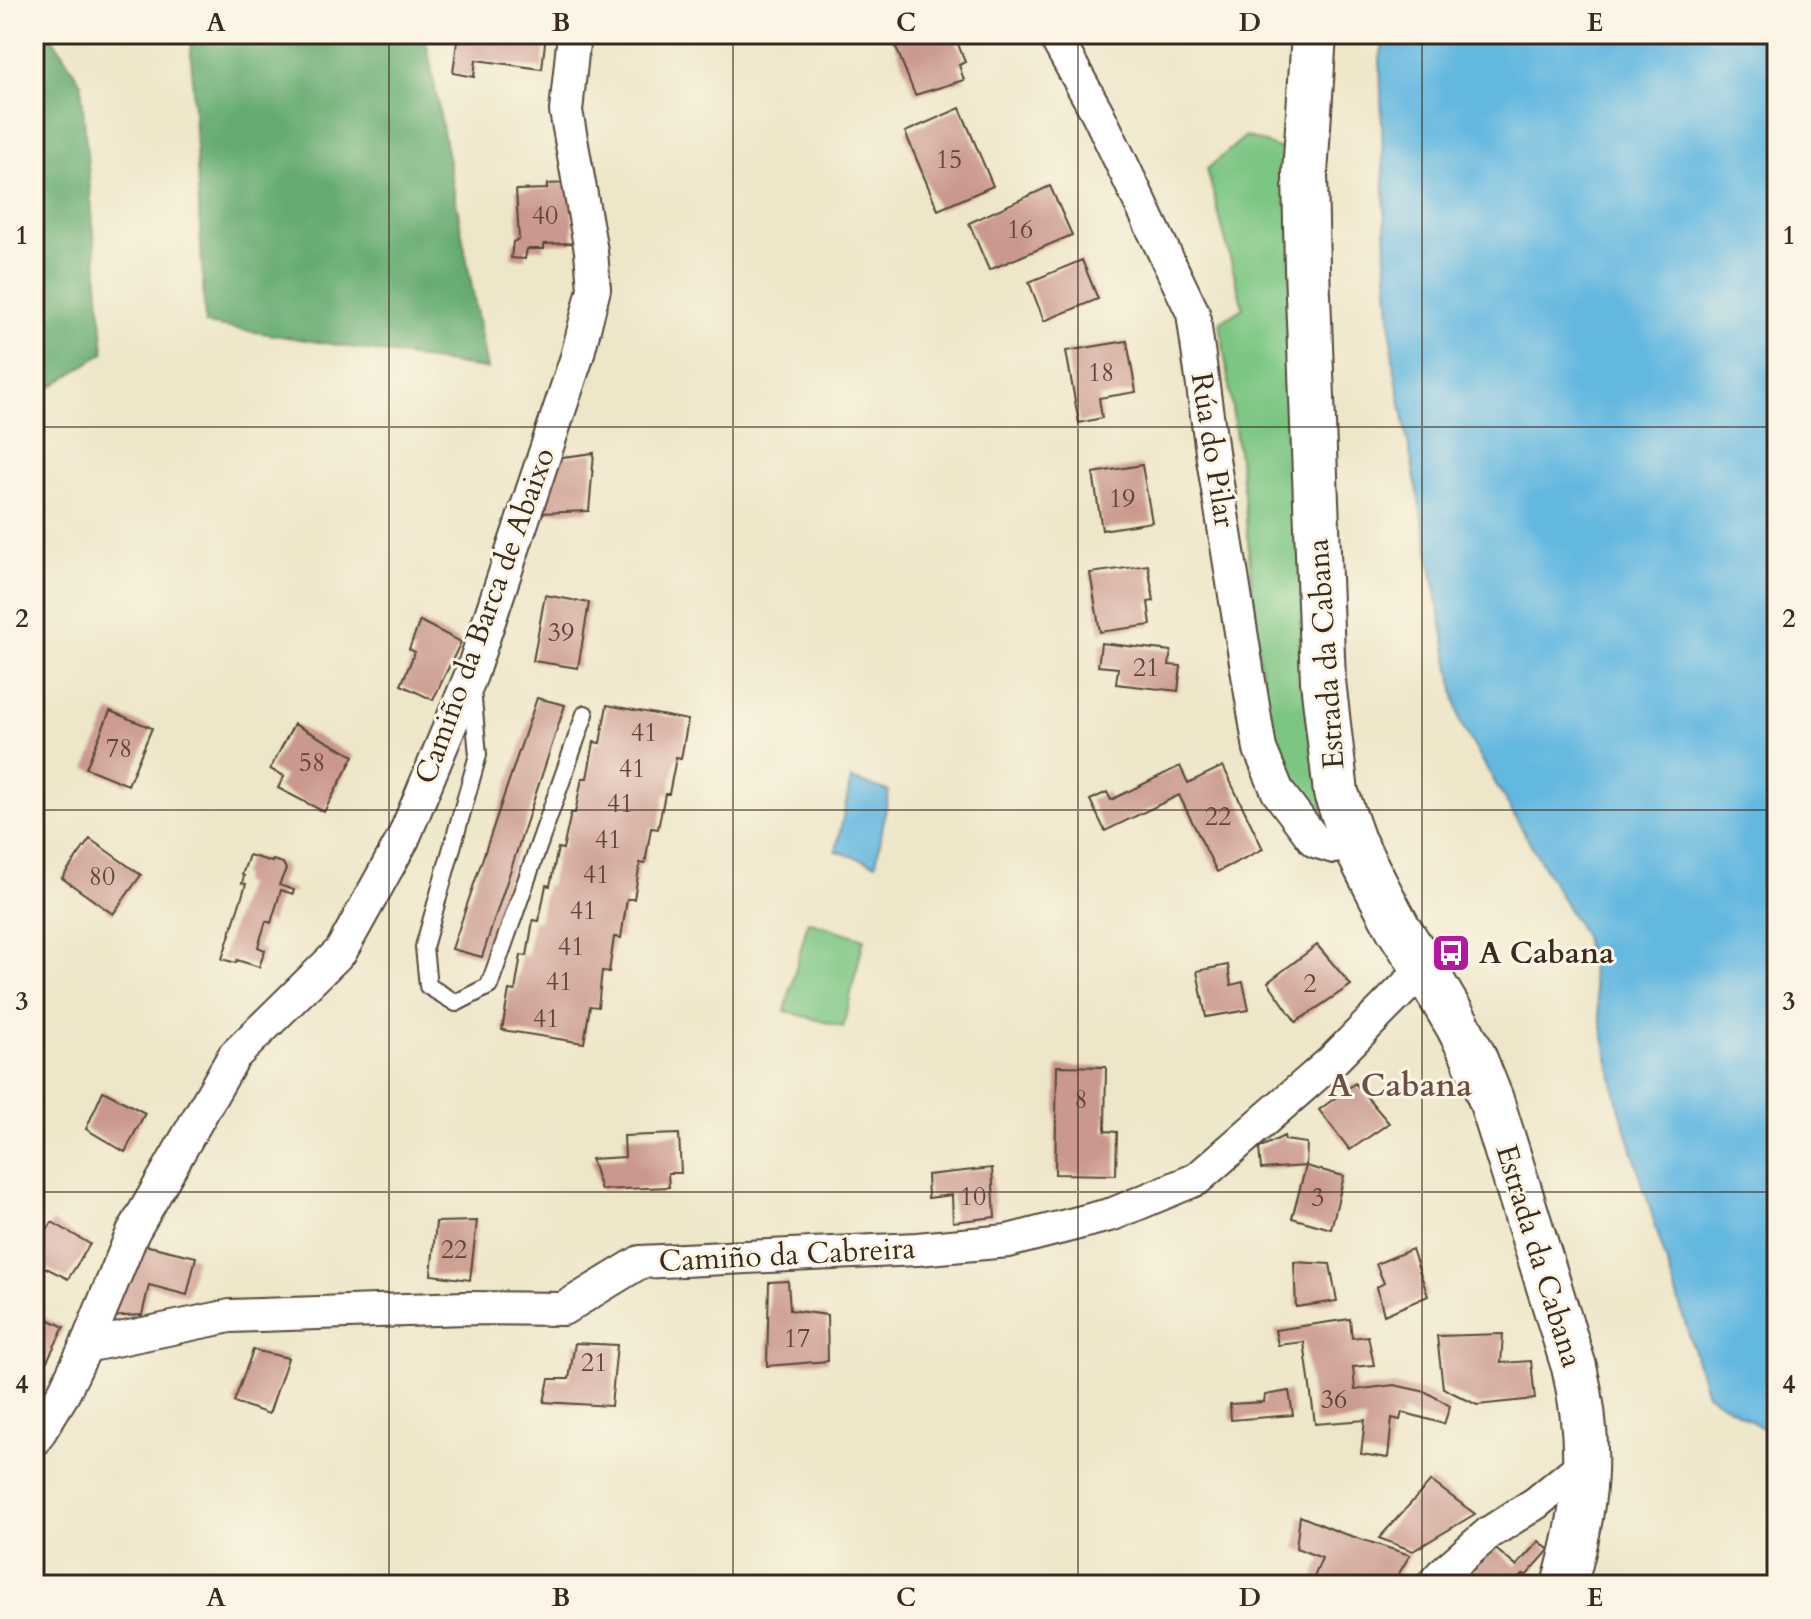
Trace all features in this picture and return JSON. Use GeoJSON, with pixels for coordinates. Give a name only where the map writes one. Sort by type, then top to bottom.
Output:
{"type":"FeatureCollection","features":[{"type":"Feature","properties":{"kind":"main road","name":"Estrada da Cabana"},"geometry":{"type":"LineString","coordinates":[[1314,34],[1305,174],[1323,681],[1336,793],[1353,841],[1398,928],[1473,1055],[1491,1100],[1574,1367],[1582,1403],[1586,1462],[1578,1533],[1564,1585]]}},
{"type":"Feature","properties":{"kind":"street","name":"Camiño da Barca de Abaixo"},"geometry":{"type":"LineString","coordinates":[[86,1346],[133,1232],[234,1056],[341,951],[403,839],[471,675],[577,357],[594,289],[591,251],[566,111],[574,34]]}},
{"type":"Feature","properties":{"kind":"street","name":"Rúa do Pilar"},"geometry":{"type":"LineString","coordinates":[[1054,34],[1098,114],[1193,313],[1213,459],[1260,749],[1278,792],[1315,841],[1334,847],[1353,841]]}},
{"type":"Feature","properties":{"kind":"street","name":"Camiño da Cabreira"},"geometry":{"type":"LineString","coordinates":[[86,1346],[230,1316],[465,1308],[563,1309],[640,1262],[917,1249],[1008,1241],[1113,1214],[1197,1179],[1332,1061],[1424,968]]}},
{"type":"Feature","properties":{"kind":"street"},"geometry":{"type":"LineString","coordinates":[[34,1441],[63,1394],[86,1346]]}},
{"type":"Feature","properties":{"kind":"street"},"geometry":{"type":"LineString","coordinates":[[1432,1585],[1489,1533],[1536,1503],[1586,1462]]}},
{"type":"Feature","properties":{"kind":"lane"},"geometry":{"type":"LineString","coordinates":[[471,675],[478,755],[424,947],[428,986],[456,1003],[489,986],[585,714]]}},
{"type":"Feature","properties":{"kind":"green space"},"geometry":{"type":"Polygon","coordinates":[[[34,34],[50,34],[81,83],[104,353],[34,398],[34,34]]]}},
{"type":"Feature","properties":{"kind":"green space"},"geometry":{"type":"Polygon","coordinates":[[[190,34],[425,34],[487,369],[205,324],[190,34]]]}},
{"type":"Feature","properties":{"kind":"green space"},"geometry":{"type":"Polygon","coordinates":[[[1246,136],[1289,152],[1323,807],[1320,814],[1308,812],[1286,779],[1273,749],[1255,627],[1244,494],[1220,322],[1243,308],[1207,169],[1246,136]]]}},
{"type":"Feature","properties":{"kind":"green space"},"geometry":{"type":"Polygon","coordinates":[[[808,921],[864,939],[843,1027],[785,1011],[808,921]]]}},
{"type":"Feature","properties":{"kind":"water"},"geometry":{"type":"Polygon","coordinates":[[[1385,34],[1777,34],[1777,1437],[1707,1394],[1616,1097],[1584,936],[1460,722],[1393,361],[1386,256],[1380,59],[1385,34]]]}},
{"type":"Feature","properties":{"kind":"water"},"geometry":{"type":"Polygon","coordinates":[[[851,779],[889,791],[876,864],[836,851],[851,779]]]}},
{"type":"Feature","properties":{"kind":"building"},"geometry":{"type":"Polygon","coordinates":[[[458,34],[546,34],[542,69],[476,60],[474,77],[453,73],[458,34]]]}},
{"type":"Feature","properties":{"kind":"building"},"geometry":{"type":"Polygon","coordinates":[[[899,34],[954,34],[965,62],[959,65],[964,80],[915,95],[892,37],[899,34]]]}},
{"type":"Feature","properties":{"kind":"building"},"geometry":{"type":"Polygon","coordinates":[[[960,108],[993,186],[938,210],[905,132],[960,108]]]}},
{"type":"Feature","properties":{"kind":"building"},"geometry":{"type":"Polygon","coordinates":[[[566,183],[572,189],[573,243],[544,244],[544,249],[527,249],[525,259],[511,258],[513,242],[519,239],[516,190],[547,189],[547,184],[566,183]]]}},
{"type":"Feature","properties":{"kind":"building"},"geometry":{"type":"Polygon","coordinates":[[[1050,186],[1072,235],[989,270],[969,223],[1050,186]]]}},
{"type":"Feature","properties":{"kind":"building"},"geometry":{"type":"Polygon","coordinates":[[[1082,260],[1098,299],[1044,321],[1029,282],[1082,260]]]}},
{"type":"Feature","properties":{"kind":"building"},"geometry":{"type":"Polygon","coordinates":[[[1127,341],[1136,392],[1099,398],[1102,418],[1079,423],[1066,351],[1127,341]]]}},
{"type":"Feature","properties":{"kind":"building"},"geometry":{"type":"Polygon","coordinates":[[[594,453],[589,511],[540,513],[556,458],[594,453]]]}},
{"type":"Feature","properties":{"kind":"building"},"geometry":{"type":"Polygon","coordinates":[[[1142,465],[1152,522],[1102,530],[1093,473],[1142,465]]]}},
{"type":"Feature","properties":{"kind":"building"},"geometry":{"type":"Polygon","coordinates":[[[1148,565],[1154,601],[1148,602],[1151,625],[1100,632],[1090,573],[1148,565]]]}},
{"type":"Feature","properties":{"kind":"building"},"geometry":{"type":"Polygon","coordinates":[[[545,595],[589,603],[578,668],[533,661],[545,595]]]}},
{"type":"Feature","properties":{"kind":"building"},"geometry":{"type":"Polygon","coordinates":[[[420,621],[461,642],[433,700],[401,685],[415,652],[409,649],[420,621]]]}},
{"type":"Feature","properties":{"kind":"building"},"geometry":{"type":"Polygon","coordinates":[[[1101,643],[1171,651],[1169,665],[1181,666],[1178,691],[1116,684],[1118,668],[1098,666],[1101,643]]]}},
{"type":"Feature","properties":{"kind":"building"},"geometry":{"type":"Polygon","coordinates":[[[537,698],[565,705],[482,957],[452,949],[537,698]]]}},
{"type":"Feature","properties":{"kind":"building"},"geometry":{"type":"Polygon","coordinates":[[[607,705],[688,720],[681,759],[676,758],[658,829],[651,828],[645,864],[640,863],[634,899],[627,899],[621,938],[614,937],[609,972],[602,971],[598,1007],[590,1006],[584,1043],[502,1030],[509,990],[515,991],[521,955],[527,956],[533,920],[539,921],[558,848],[563,849],[582,778],[587,778],[594,742],[600,743],[607,705]]]}},
{"type":"Feature","properties":{"kind":"building"},"geometry":{"type":"Polygon","coordinates":[[[110,711],[152,728],[128,785],[86,768],[110,711]]]}},
{"type":"Feature","properties":{"kind":"building"},"geometry":{"type":"Polygon","coordinates":[[[294,724],[354,756],[324,812],[278,788],[284,776],[270,769],[294,724]]]}},
{"type":"Feature","properties":{"kind":"building"},"geometry":{"type":"Polygon","coordinates":[[[1180,766],[1188,783],[1223,766],[1263,849],[1217,872],[1179,795],[1105,831],[1090,800],[1107,792],[1111,800],[1180,766]]]}},
{"type":"Feature","properties":{"kind":"building"},"geometry":{"type":"Polygon","coordinates":[[[90,839],[141,875],[113,914],[62,878],[90,839]]]}},
{"type":"Feature","properties":{"kind":"building"},"geometry":{"type":"Polygon","coordinates":[[[249,855],[283,863],[286,869],[279,885],[294,890],[293,894],[281,890],[271,923],[266,921],[258,947],[265,950],[259,967],[222,959],[246,884],[242,883],[242,875],[249,855]]]}},
{"type":"Feature","properties":{"kind":"building"},"geometry":{"type":"Polygon","coordinates":[[[1317,945],[1351,985],[1296,1022],[1268,982],[1317,945]]]}},
{"type":"Feature","properties":{"kind":"building"},"geometry":{"type":"Polygon","coordinates":[[[1228,965],[1231,985],[1243,982],[1249,1010],[1206,1017],[1197,971],[1228,965]]]}},
{"type":"Feature","properties":{"kind":"building"},"geometry":{"type":"Polygon","coordinates":[[[1057,1066],[1106,1067],[1105,1131],[1117,1132],[1116,1175],[1055,1174],[1057,1066]]]}},
{"type":"Feature","properties":{"kind":"building"},"geometry":{"type":"Polygon","coordinates":[[[1355,1083],[1389,1123],[1350,1150],[1319,1110],[1355,1083]]]}},
{"type":"Feature","properties":{"kind":"building"},"geometry":{"type":"Polygon","coordinates":[[[103,1091],[145,1113],[125,1152],[86,1129],[103,1091]]]}},
{"type":"Feature","properties":{"kind":"building"},"geometry":{"type":"Polygon","coordinates":[[[679,1134],[681,1173],[668,1173],[669,1187],[601,1190],[591,1159],[625,1157],[624,1136],[679,1134]]]}},
{"type":"Feature","properties":{"kind":"building"},"geometry":{"type":"Polygon","coordinates":[[[1284,1136],[1285,1140],[1307,1143],[1306,1166],[1261,1169],[1259,1148],[1284,1136]]]}},
{"type":"Feature","properties":{"kind":"building"},"geometry":{"type":"Polygon","coordinates":[[[1306,1166],[1344,1176],[1331,1229],[1292,1218],[1306,1166]]]}},
{"type":"Feature","properties":{"kind":"building"},"geometry":{"type":"Polygon","coordinates":[[[992,1168],[995,1217],[953,1222],[952,1195],[928,1198],[927,1175],[992,1168]]]}},
{"type":"Feature","properties":{"kind":"building"},"geometry":{"type":"Polygon","coordinates":[[[477,1221],[470,1280],[431,1275],[436,1222],[477,1221]]]}},
{"type":"Feature","properties":{"kind":"building"},"geometry":{"type":"Polygon","coordinates":[[[52,1222],[90,1244],[68,1279],[34,1262],[34,1253],[52,1222]]]}},
{"type":"Feature","properties":{"kind":"building"},"geometry":{"type":"Polygon","coordinates":[[[140,1244],[196,1257],[187,1295],[149,1285],[142,1315],[107,1317],[140,1244]]]}},
{"type":"Feature","properties":{"kind":"building"},"geometry":{"type":"Polygon","coordinates":[[[1412,1249],[1428,1296],[1384,1315],[1377,1287],[1384,1283],[1376,1264],[1412,1249]]]}},
{"type":"Feature","properties":{"kind":"building"},"geometry":{"type":"Polygon","coordinates":[[[1294,1262],[1330,1264],[1337,1301],[1296,1307],[1294,1262]]]}},
{"type":"Feature","properties":{"kind":"building"},"geometry":{"type":"Polygon","coordinates":[[[788,1281],[790,1310],[827,1315],[828,1361],[767,1366],[769,1282],[788,1281]]]}},
{"type":"Feature","properties":{"kind":"building"},"geometry":{"type":"Polygon","coordinates":[[[34,1312],[64,1327],[45,1365],[34,1359],[34,1312]]]}},
{"type":"Feature","properties":{"kind":"building"},"geometry":{"type":"Polygon","coordinates":[[[1350,1319],[1352,1338],[1368,1336],[1374,1365],[1353,1367],[1355,1390],[1394,1385],[1426,1392],[1450,1406],[1444,1424],[1402,1412],[1400,1420],[1392,1418],[1388,1458],[1361,1454],[1365,1420],[1315,1424],[1304,1342],[1278,1345],[1275,1330],[1350,1319]]]}},
{"type":"Feature","properties":{"kind":"building"},"geometry":{"type":"Polygon","coordinates":[[[1503,1334],[1501,1363],[1531,1361],[1535,1399],[1477,1405],[1443,1388],[1437,1336],[1503,1334]]]}},
{"type":"Feature","properties":{"kind":"building"},"geometry":{"type":"Polygon","coordinates":[[[575,1343],[617,1345],[611,1406],[544,1402],[549,1379],[569,1379],[575,1343]]]}},
{"type":"Feature","properties":{"kind":"building"},"geometry":{"type":"Polygon","coordinates":[[[253,1350],[288,1358],[269,1414],[234,1402],[253,1350]]]}},
{"type":"Feature","properties":{"kind":"building"},"geometry":{"type":"Polygon","coordinates":[[[1289,1391],[1293,1415],[1231,1420],[1230,1404],[1264,1402],[1265,1395],[1289,1391]]]}},
{"type":"Feature","properties":{"kind":"building"},"geometry":{"type":"Polygon","coordinates":[[[1431,1481],[1475,1514],[1413,1551],[1379,1538],[1431,1481]]]}},
{"type":"Feature","properties":{"kind":"building"},"geometry":{"type":"Polygon","coordinates":[[[1300,1516],[1410,1555],[1392,1585],[1318,1585],[1312,1582],[1322,1558],[1296,1548],[1300,1516]]]}},
{"type":"Feature","properties":{"kind":"building"},"geometry":{"type":"Polygon","coordinates":[[[1539,1541],[1549,1550],[1526,1576],[1524,1574],[1513,1585],[1456,1585],[1492,1546],[1516,1566],[1539,1541]]]}},
{"type":"Feature","properties":{"kind":"building"},"geometry":{"type":"Polygon","coordinates":[[[173,1574],[175,1585],[115,1585],[114,1582],[173,1574]]]}},
{"type":"Feature","properties":{"kind":"place","name":"A Cabana"},"geometry":{"type":"Point","coordinates":[1451,953]}},
{"type":"Feature","properties":{"kind":"district","name":"A Cabana"},"geometry":{"type":"Point","coordinates":[1400,1086]}}]}
